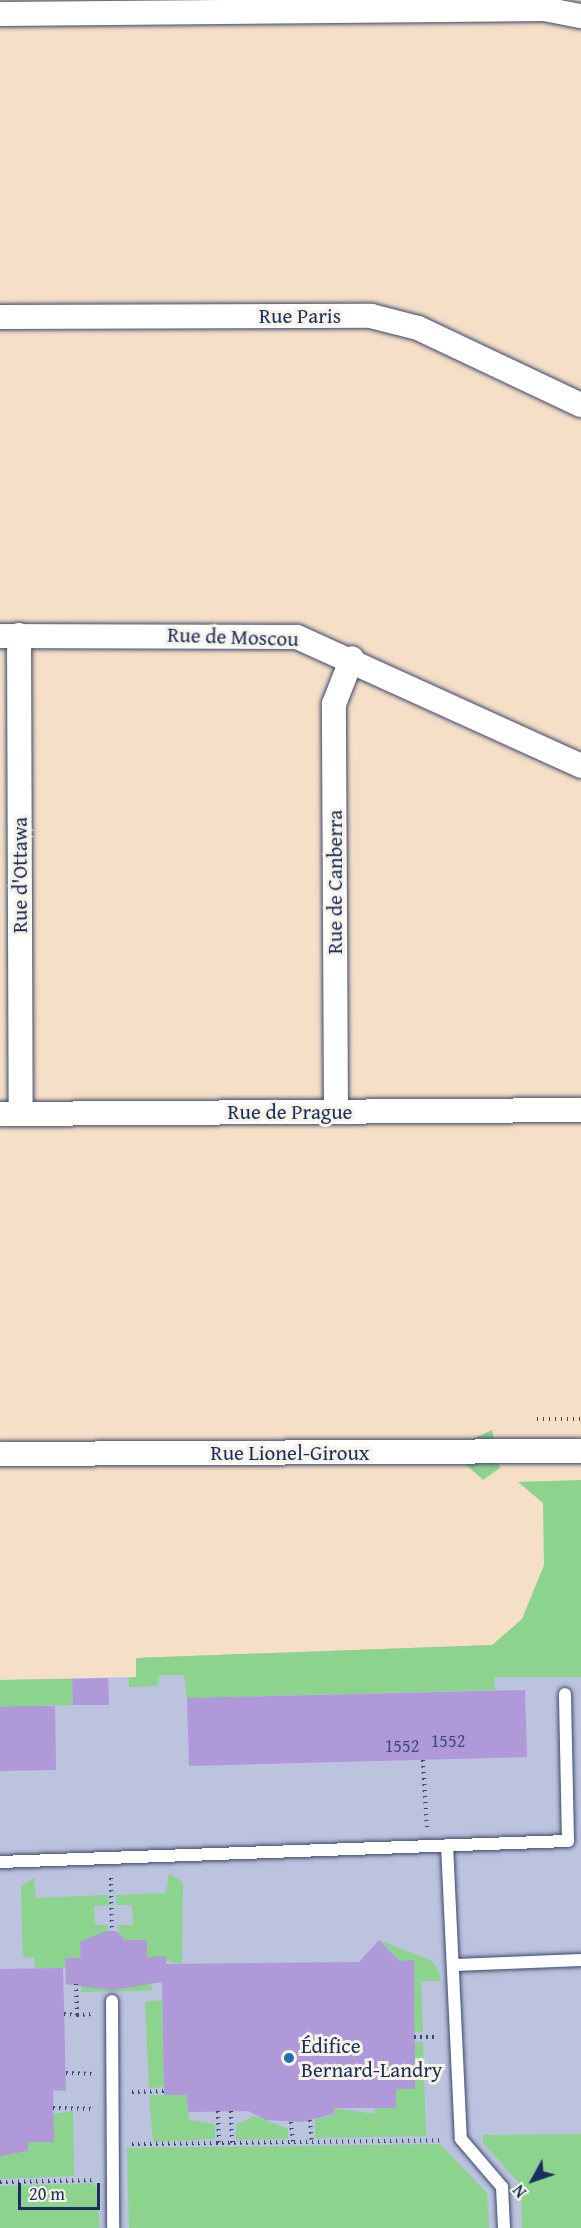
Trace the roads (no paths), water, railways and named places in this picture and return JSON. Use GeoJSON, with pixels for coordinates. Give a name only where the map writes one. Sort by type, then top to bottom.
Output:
{"type":"FeatureCollection","features":[{"type":"Feature","properties":{"kind":"street"},"geometry":{"type":"LineString","coordinates":[[0,14],[544,9],[581,16]]}},
{"type":"Feature","properties":{"kind":"street","name":"Rue Paris"},"geometry":{"type":"LineString","coordinates":[[0,317],[393,319],[581,405]]}},
{"type":"Feature","properties":{"kind":"street","name":"Rue de Moscou"},"geometry":{"type":"LineString","coordinates":[[9,635],[280,634],[352,658],[581,766]]}},
{"type":"Feature","properties":{"kind":"street","name":"Rue d'Ottawa"},"geometry":{"type":"LineString","coordinates":[[9,635],[10,1114]]}},
{"type":"Feature","properties":{"kind":"street","name":"Rue de Canberra"},"geometry":{"type":"LineString","coordinates":[[336,1112],[334,704],[352,658]]}},
{"type":"Feature","properties":{"kind":"street","name":"Rue de Prague"},"geometry":{"type":"LineString","coordinates":[[10,1114],[581,1110]]}},
{"type":"Feature","properties":{"kind":"street","name":"Rue Lionel-Giroux"},"geometry":{"type":"LineString","coordinates":[[0,1454],[581,1451]]}},
{"type":"Feature","properties":{"kind":"lane"},"geometry":{"type":"LineString","coordinates":[[0,1862],[568,1841],[565,1694]]}},
{"type":"Feature","properties":{"kind":"lane"},"geometry":{"type":"LineString","coordinates":[[447,1845],[455,1965],[460,2139],[502,2187],[504,2228]]}},
{"type":"Feature","properties":{"kind":"lane"},"geometry":{"type":"LineString","coordinates":[[455,1965],[581,1960]]}},
{"type":"Feature","properties":{"kind":"lane"},"geometry":{"type":"LineString","coordinates":[[112,2001],[113,2228]]}},
{"type":"Feature","properties":{"kind":"place","name":"Édifice Bernard-Landry"},"geometry":{"type":"Point","coordinates":[289,2058]}}]}
